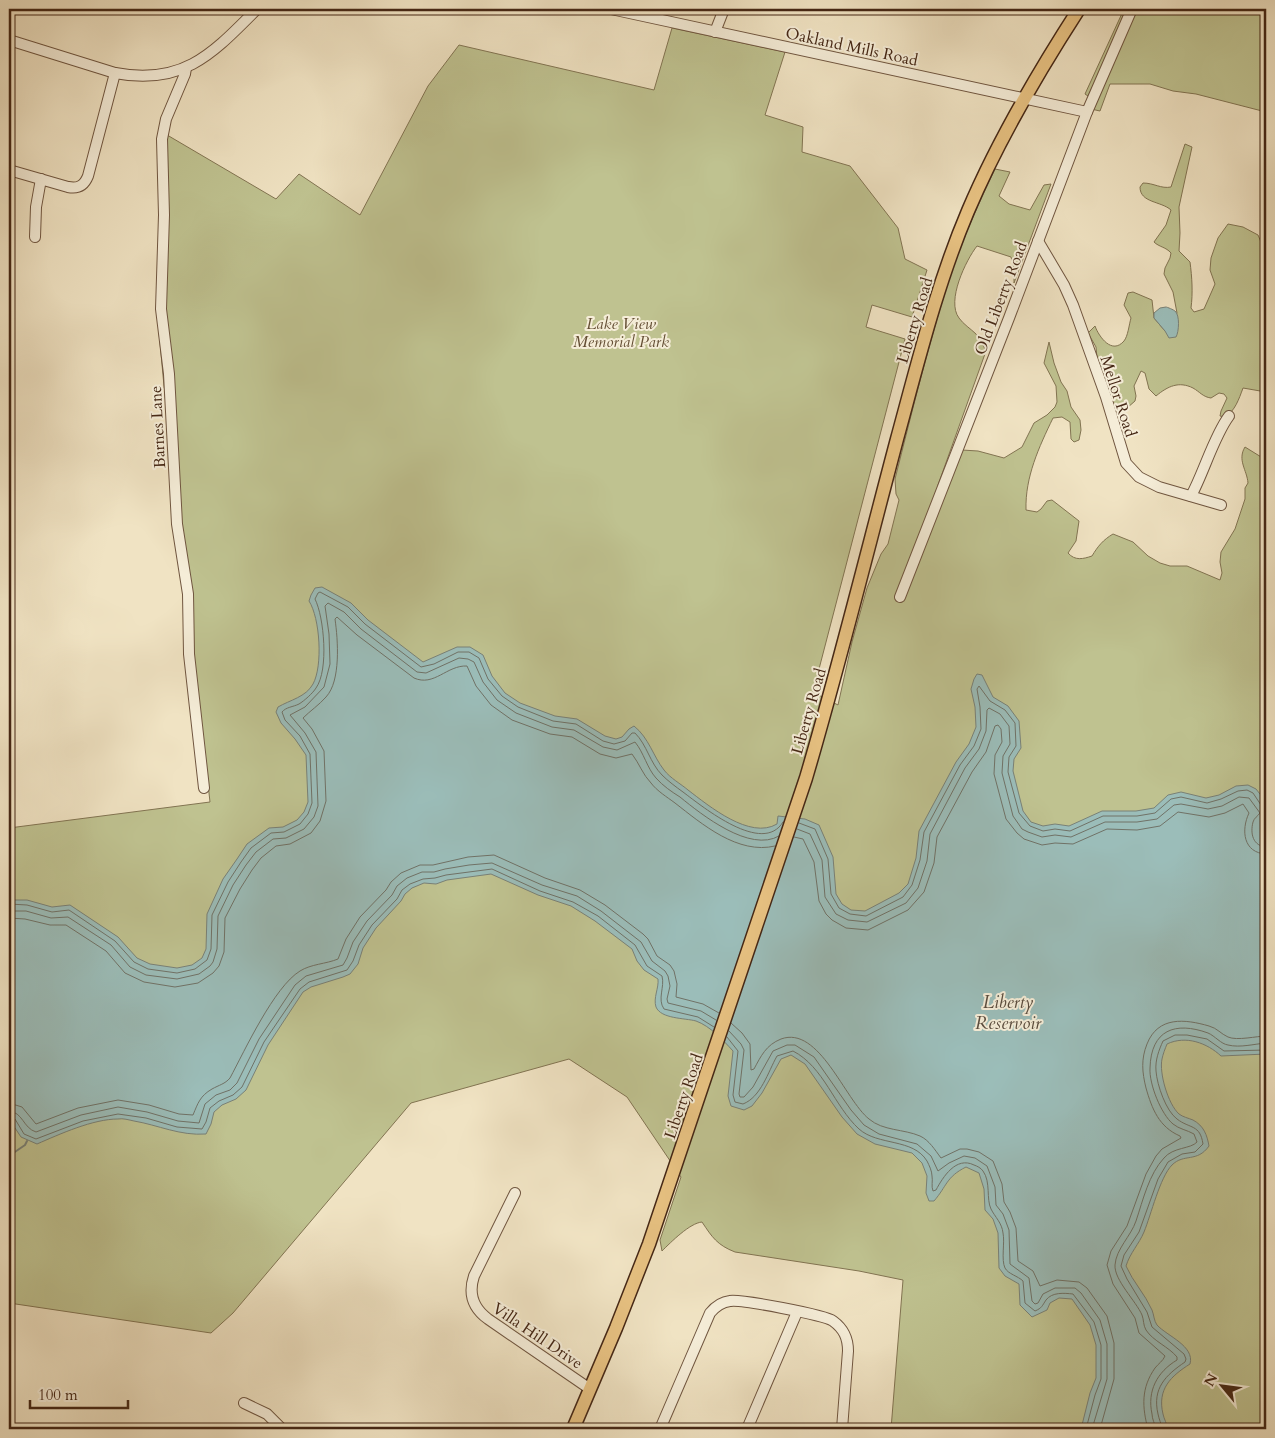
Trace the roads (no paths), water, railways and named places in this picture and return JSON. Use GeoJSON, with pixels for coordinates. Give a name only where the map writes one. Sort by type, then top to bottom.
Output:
{"type":"FeatureCollection","features":[{"type":"Feature","properties":{"kind":"main road","name":"Liberty Road"},"geometry":{"type":"LineString","coordinates":[[573,1429],[647,1250],[806,778],[828,703],[937,297],[968,212],[994,155],[1024,98],[1079,9]]}},
{"type":"Feature","properties":{"kind":"street"},"geometry":{"type":"LineString","coordinates":[[9,40],[115,73],[156,75],[186,68],[203,59],[216,50],[257,9]]}},
{"type":"Feature","properties":{"kind":"street","name":"Oakland Mills Road"},"geometry":{"type":"LineString","coordinates":[[611,9],[629,11],[715,32],[1087,112]]}},
{"type":"Feature","properties":{"kind":"street"},"geometry":{"type":"LineString","coordinates":[[715,32],[724,9]]}},
{"type":"Feature","properties":{"kind":"street","name":"Old Liberty Road"},"geometry":{"type":"LineString","coordinates":[[900,598],[1087,112],[1130,11]]}},
{"type":"Feature","properties":{"kind":"street","name":"Barnes Lane"},"geometry":{"type":"LineString","coordinates":[[186,68],[166,119],[162,139],[164,215],[162,316],[169,374],[176,524],[188,594],[189,654],[204,788]]}},
{"type":"Feature","properties":{"kind":"street"},"geometry":{"type":"LineString","coordinates":[[9,170],[73,188],[84,184],[88,176],[115,73]]}},
{"type":"Feature","properties":{"kind":"street"},"geometry":{"type":"LineString","coordinates":[[35,237],[41,179]]}},
{"type":"Feature","properties":{"kind":"street","name":"Mellor Road"},"geometry":{"type":"LineString","coordinates":[[1038,241],[1064,285],[1073,305],[1106,397],[1126,463],[1140,477],[1159,487],[1221,505]]}},
{"type":"Feature","properties":{"kind":"street"},"geometry":{"type":"LineString","coordinates":[[1191,496],[1229,416]]}},
{"type":"Feature","properties":{"kind":"street","name":"Villa Hill Drive"},"geometry":{"type":"LineString","coordinates":[[515,1193],[474,1276],[471,1289],[472,1299],[480,1313],[488,1320],[590,1389]]}},
{"type":"Feature","properties":{"kind":"street"},"geometry":{"type":"LineString","coordinates":[[660,1429],[710,1313],[715,1307],[729,1301],[738,1300],[830,1319],[843,1331],[848,1340],[842,1429]]}},
{"type":"Feature","properties":{"kind":"street"},"geometry":{"type":"LineString","coordinates":[[747,1429],[797,1312]]}},
{"type":"Feature","properties":{"kind":"street"},"geometry":{"type":"LineString","coordinates":[[244,1402],[267,1414],[282,1429]]}},
{"type":"Feature","properties":{"kind":"water"},"geometry":{"type":"Polygon","coordinates":[[[1166,307],[1175,311],[1178,316],[1176,337],[1169,338],[1154,318],[1154,313],[1160,308],[1166,307]]]}},
{"type":"Feature","properties":{"kind":"water","name":"Liberty Reservoir"},"geometry":{"type":"Polygon","coordinates":[[[322,587],[351,603],[368,620],[423,662],[457,647],[470,647],[483,655],[492,676],[505,693],[520,703],[555,716],[577,719],[605,736],[616,739],[622,737],[634,726],[643,736],[660,765],[669,776],[730,819],[755,828],[766,828],[777,824],[778,816],[805,819],[819,825],[833,857],[836,894],[842,904],[851,910],[865,911],[899,893],[908,884],[916,858],[919,831],[956,762],[969,744],[976,727],[975,707],[971,689],[977,674],[982,675],[993,697],[1008,706],[1019,721],[1021,748],[1014,759],[1013,771],[1023,811],[1031,822],[1043,826],[1055,824],[1069,826],[1102,811],[1136,811],[1154,808],[1168,795],[1181,792],[1206,798],[1219,795],[1236,786],[1248,785],[1256,789],[1264,799],[1263,833],[1266,841],[1266,1054],[1221,1056],[1203,1044],[1189,1040],[1174,1041],[1167,1044],[1161,1065],[1168,1096],[1179,1114],[1197,1122],[1202,1128],[1209,1146],[1200,1154],[1181,1159],[1172,1165],[1160,1187],[1140,1241],[1126,1266],[1149,1304],[1157,1325],[1184,1347],[1190,1358],[1190,1364],[1177,1373],[1164,1390],[1162,1397],[1163,1416],[1168,1429],[1081,1429],[1090,1393],[1096,1378],[1096,1345],[1090,1325],[1072,1299],[1059,1298],[1050,1303],[1047,1310],[1032,1317],[1020,1305],[1019,1284],[1005,1276],[999,1268],[998,1233],[993,1219],[985,1210],[984,1189],[979,1173],[966,1167],[954,1174],[934,1201],[929,1201],[926,1193],[927,1176],[922,1163],[912,1153],[875,1144],[857,1134],[842,1117],[805,1064],[791,1055],[781,1059],[762,1093],[752,1106],[744,1110],[731,1106],[728,1096],[733,1051],[716,1034],[701,1023],[668,1016],[659,1011],[655,1000],[658,979],[644,970],[637,961],[632,949],[595,921],[571,906],[538,895],[491,874],[447,880],[436,884],[424,883],[412,888],[405,894],[376,928],[363,948],[358,964],[350,974],[311,987],[303,992],[268,1045],[246,1090],[236,1099],[222,1105],[214,1112],[206,1134],[178,1132],[120,1119],[87,1124],[37,1144],[21,1137],[9,1119],[9,900],[27,900],[52,907],[70,905],[118,937],[137,958],[150,964],[177,968],[192,965],[202,958],[206,949],[207,914],[223,879],[247,844],[269,828],[283,827],[297,820],[304,812],[308,802],[306,755],[281,723],[276,712],[278,707],[306,692],[313,684],[316,676],[319,654],[318,630],[309,601],[315,588],[322,587]]]}},
{"type":"Feature","properties":{"kind":"waterway"},"geometry":{"type":"LineString","coordinates":[[9,1156],[25,1145],[27,1141]]}},
{"type":"Feature","properties":{"kind":"waterway"},"geometry":{"type":"LineString","coordinates":[[9,1181],[9,1197]]}},
{"type":"Feature","properties":{"kind":"park label","name":"Lake View Memorial Park"},"geometry":{"type":"Point","coordinates":[621,332]}}]}
